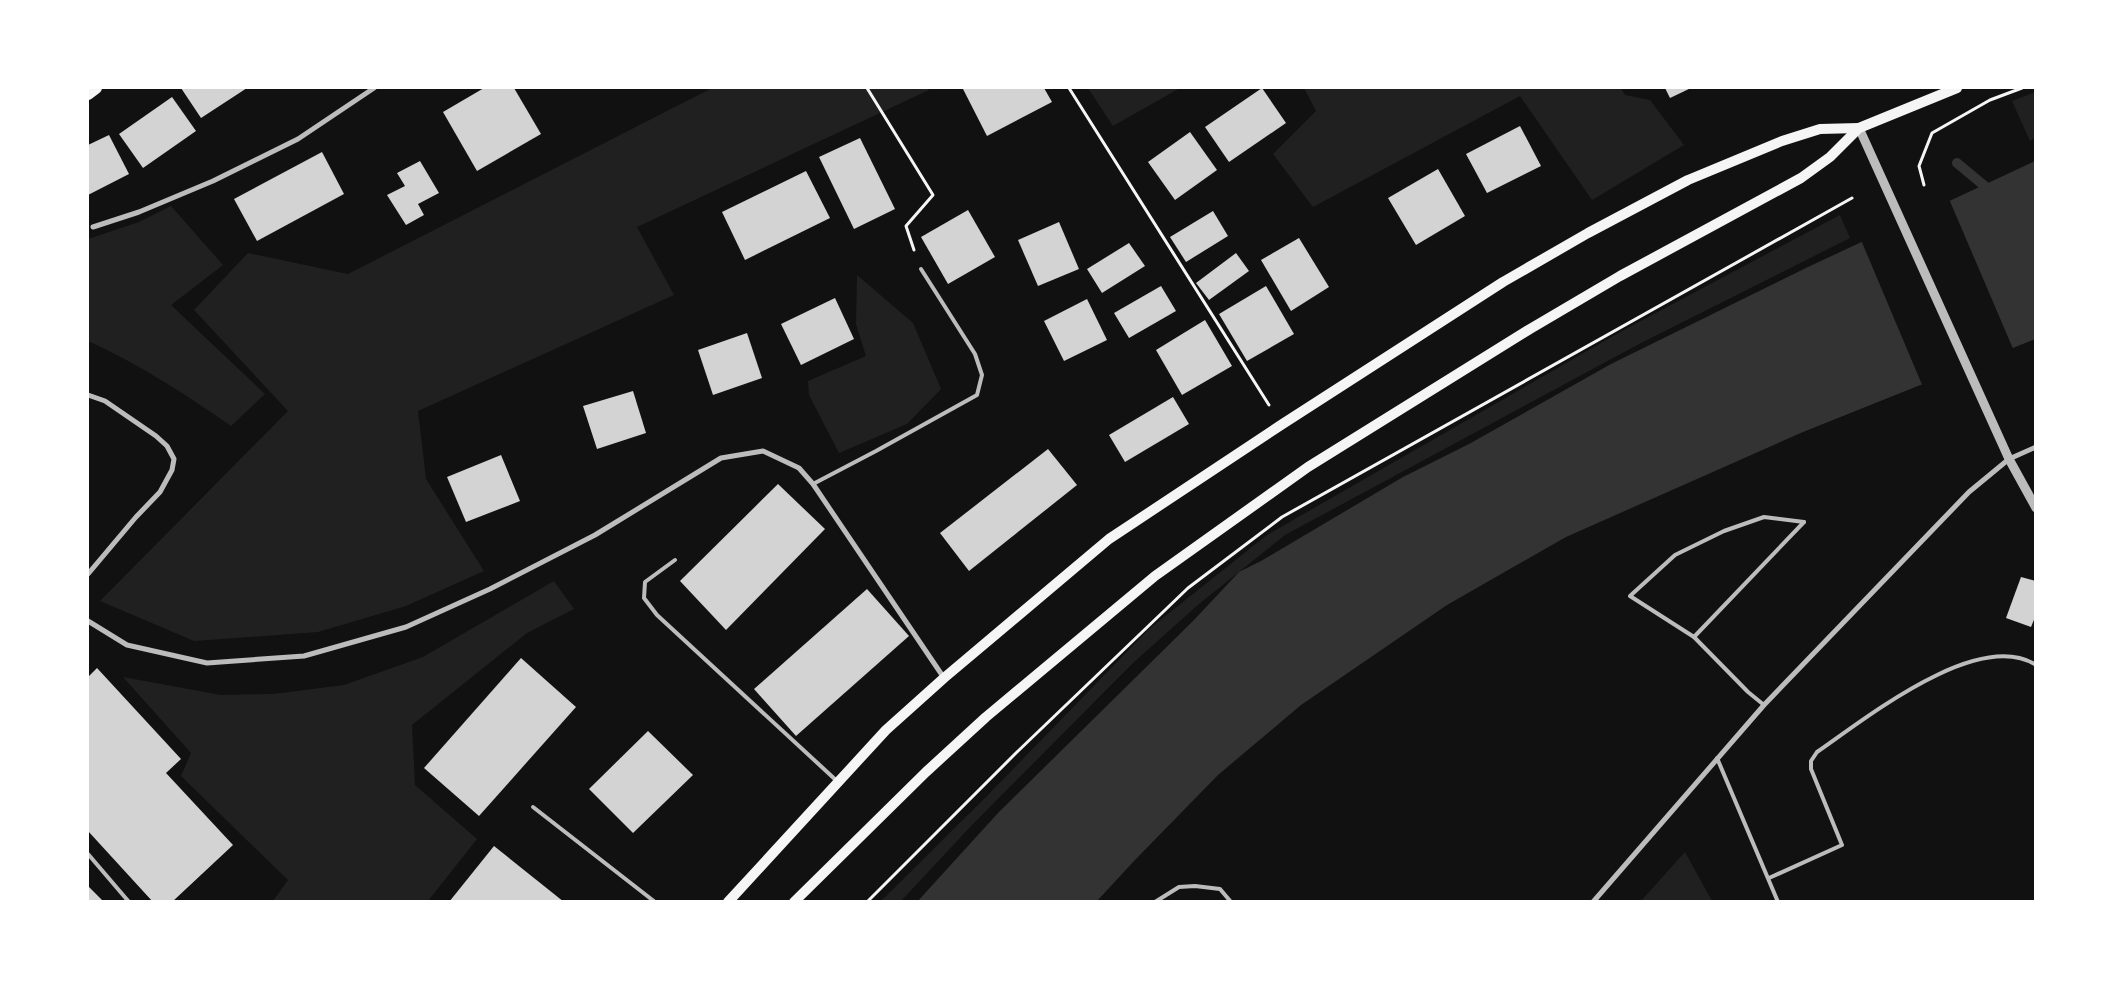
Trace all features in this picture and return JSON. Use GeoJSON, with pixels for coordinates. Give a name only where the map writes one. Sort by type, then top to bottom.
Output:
{"type":"FeatureCollection","features":[{"type":"Feature","properties":{"kind":"main road"},"geometry":{"type":"LineString","coordinates":[[88,94],[96,88]]}},
{"type":"Feature","properties":{"kind":"main road"},"geometry":{"type":"LineString","coordinates":[[728,902],[886,730],[944,678],[1109,539],[1281,425],[1503,282],[1588,233],[1688,180],[1782,141],[1820,129],[1859,128],[1957,88]]}},
{"type":"Feature","properties":{"kind":"main road"},"geometry":{"type":"LineString","coordinates":[[794,902],[926,772],[986,718],[1155,576],[1308,467],[1530,329],[1620,276],[1801,178],[1830,157],[1859,128]]}},
{"type":"Feature","properties":{"kind":"street"},"geometry":{"type":"LineString","coordinates":[[92,227],[139,212],[221,177],[298,139],[374,88]]}},
{"type":"Feature","properties":{"kind":"street"},"geometry":{"type":"LineString","coordinates":[[1859,128],[2009,459],[2036,508]]}},
{"type":"Feature","properties":{"kind":"street"},"geometry":{"type":"LineString","coordinates":[[88,395],[105,401],[156,436],[167,446],[174,459],[172,470],[160,492],[88,574]]}},
{"type":"Feature","properties":{"kind":"street"},"geometry":{"type":"LineString","coordinates":[[1593,902],[1764,705],[1969,492],[2009,459],[2036,447]]}},
{"type":"Feature","properties":{"kind":"street"},"geometry":{"type":"LineString","coordinates":[[88,621],[127,645],[207,663],[304,656],[406,627],[490,589],[595,535],[721,458],[763,451],[799,468],[813,484],[944,678]]}},
{"type":"Feature","properties":{"kind":"lane"},"geometry":{"type":"LineString","coordinates":[[813,484],[876,452],[977,395],[982,375],[975,354],[921,269]]}},
{"type":"Feature","properties":{"kind":"lane"},"geometry":{"type":"LineString","coordinates":[[1694,637],[1804,522],[1764,518],[1724,531],[1675,555],[1630,596],[1694,637],[1748,692],[1764,705]]}},
{"type":"Feature","properties":{"kind":"lane"},"geometry":{"type":"LineString","coordinates":[[675,560],[645,582],[644,598],[656,615],[838,782]]}},
{"type":"Feature","properties":{"kind":"lane"},"geometry":{"type":"LineString","coordinates":[[1769,878],[1842,845],[1811,769],[1812,760],[1817,752],[1882,706],[1953,667],[1977,658],[1996,655],[2018,657],[2036,665]]}},
{"type":"Feature","properties":{"kind":"lane"},"geometry":{"type":"LineString","coordinates":[[1717,758],[1778,902]]}},
{"type":"Feature","properties":{"kind":"lane"},"geometry":{"type":"LineString","coordinates":[[533,807],[655,902]]}},
{"type":"Feature","properties":{"kind":"lane"},"geometry":{"type":"LineString","coordinates":[[88,854],[129,902]]}},
{"type":"Feature","properties":{"kind":"lane"},"geometry":{"type":"LineString","coordinates":[[1155,902],[1179,887],[1195,886],[1220,890],[1231,902]]}},
{"type":"Feature","properties":{"kind":"path"},"geometry":{"type":"LineString","coordinates":[[867,88],[933,195],[906,226],[921,269]]}},
{"type":"Feature","properties":{"kind":"path"},"geometry":{"type":"LineString","coordinates":[[1069,88],[1281,425]]}},
{"type":"Feature","properties":{"kind":"path"},"geometry":{"type":"LineString","coordinates":[[1924,185],[1919,166],[1932,133],[1990,100],[2022,88]]}},
{"type":"Feature","properties":{"kind":"path"},"geometry":{"type":"LineString","coordinates":[[867,902],[1017,752],[1188,588],[1282,517],[1852,198]]}},
{"type":"Feature","properties":{"kind":"shaded area"},"geometry":{"type":"Polygon","coordinates":[[[712,88],[927,88],[929,90],[637,227],[674,295],[418,411],[426,479],[484,571],[406,606],[318,632],[194,641],[100,601],[288,411],[194,310],[248,253],[348,274],[712,88]]]}},
{"type":"Feature","properties":{"kind":"shaded area"},"geometry":{"type":"Polygon","coordinates":[[[1088,88],[1180,88],[1113,126],[1088,88]]]}},
{"type":"Feature","properties":{"kind":"shaded area"},"geometry":{"type":"Polygon","coordinates":[[[1304,88],[1621,88],[1625,95],[1650,100],[1684,145],[1592,200],[1520,96],[1313,207],[1273,154],[1316,111],[1304,88]]]}},
{"type":"Feature","properties":{"kind":"shaded area"},"geometry":{"type":"Polygon","coordinates":[[[2035,92],[2035,138],[2030,141],[2012,101],[2035,92]]]}},
{"type":"Feature","properties":{"kind":"shaded area"},"geometry":{"type":"Polygon","coordinates":[[[2035,161],[2035,339],[1803,432],[1566,537],[1447,605],[1301,705],[1218,775],[1097,901],[917,902],[998,813],[1194,620],[1239,572],[1261,561],[1403,477],[1469,444],[1611,364],[1808,267],[2035,161]]]}},
{"type":"Feature","properties":{"kind":"shaded area"},"geometry":{"type":"Polygon","coordinates":[[[171,206],[223,265],[171,305],[265,394],[231,426],[161,380],[125,359],[88,341],[88,239],[139,222],[171,206]]]}},
{"type":"Feature","properties":{"kind":"shaded area"},"geometry":{"type":"Polygon","coordinates":[[[1840,215],[1850,238],[1641,343],[1285,535],[1199,604],[1133,663],[972,825],[901,901],[881,901],[987,796],[1149,629],[1267,535],[1622,331],[1840,215]]]}},
{"type":"Feature","properties":{"kind":"shaded area"},"geometry":{"type":"Polygon","coordinates":[[[857,275],[913,323],[941,389],[907,424],[839,453],[809,395],[808,381],[866,356],[856,324],[857,275]]]}},
{"type":"Feature","properties":{"kind":"shaded area"},"geometry":{"type":"Polygon","coordinates":[[[554,581],[574,609],[527,633],[412,725],[415,785],[477,839],[428,901],[273,901],[288,880],[181,776],[191,753],[123,677],[221,695],[273,694],[344,685],[423,657],[554,581]]]}},
{"type":"Feature","properties":{"kind":"shaded area"},"geometry":{"type":"Polygon","coordinates":[[[1685,852],[1712,901],[1641,901],[1685,852]]]}},
{"type":"Feature","properties":{"kind":"pier"},"geometry":{"type":"Polygon","coordinates":[[[1949,199],[2014,351],[1923,387],[1861,240],[1949,199]]]}},
{"type":"Feature","properties":{"kind":"building"},"geometry":{"type":"Polygon","coordinates":[[[181,88],[247,88],[201,118],[181,88]]]}},
{"type":"Feature","properties":{"kind":"building"},"geometry":{"type":"Polygon","coordinates":[[[484,88],[514,88],[541,134],[477,171],[443,112],[484,88]]]}},
{"type":"Feature","properties":{"kind":"building"},"geometry":{"type":"Polygon","coordinates":[[[1044,88],[1052,102],[987,136],[963,89],[1044,88]]]}},
{"type":"Feature","properties":{"kind":"building"},"geometry":{"type":"Polygon","coordinates":[[[1262,88],[1286,123],[1229,162],[1205,127],[1262,88]]]}},
{"type":"Feature","properties":{"kind":"building"},"geometry":{"type":"Polygon","coordinates":[[[1665,88],[1691,88],[1670,98],[1665,88]]]}},
{"type":"Feature","properties":{"kind":"building"},"geometry":{"type":"Polygon","coordinates":[[[172,97],[196,131],[143,168],[119,134],[172,97]]]}},
{"type":"Feature","properties":{"kind":"building"},"geometry":{"type":"Polygon","coordinates":[[[1520,126],[1541,166],[1487,193],[1466,154],[1520,126]]]}},
{"type":"Feature","properties":{"kind":"building"},"geometry":{"type":"Polygon","coordinates":[[[1190,132],[1217,170],[1175,200],[1148,162],[1190,132]]]}},
{"type":"Feature","properties":{"kind":"building"},"geometry":{"type":"Polygon","coordinates":[[[109,135],[129,174],[88,195],[88,145],[109,135]]]}},
{"type":"Feature","properties":{"kind":"building"},"geometry":{"type":"Polygon","coordinates":[[[860,138],[895,209],[854,229],[819,157],[860,138]]]}},
{"type":"Feature","properties":{"kind":"building"},"geometry":{"type":"Polygon","coordinates":[[[322,152],[344,194],[257,241],[234,199],[322,152]]]}},
{"type":"Feature","properties":{"kind":"building"},"geometry":{"type":"Polygon","coordinates":[[[420,161],[439,193],[418,204],[424,215],[406,225],[387,195],[405,186],[397,173],[420,161]]]}},
{"type":"Feature","properties":{"kind":"building"},"geometry":{"type":"Polygon","coordinates":[[[1438,169],[1465,216],[1416,245],[1388,198],[1438,169]]]}},
{"type":"Feature","properties":{"kind":"building"},"geometry":{"type":"Polygon","coordinates":[[[806,171],[830,218],[745,260],[722,212],[806,171]]]}},
{"type":"Feature","properties":{"kind":"building"},"geometry":{"type":"Polygon","coordinates":[[[968,210],[995,257],[948,284],[921,237],[968,210]]]}},
{"type":"Feature","properties":{"kind":"building"},"geometry":{"type":"Polygon","coordinates":[[[1213,211],[1228,236],[1186,262],[1170,237],[1213,211]]]}},
{"type":"Feature","properties":{"kind":"building"},"geometry":{"type":"Polygon","coordinates":[[[1059,222],[1079,269],[1038,286],[1018,240],[1059,222]]]}},
{"type":"Feature","properties":{"kind":"building"},"geometry":{"type":"Polygon","coordinates":[[[1299,238],[1329,287],[1291,311],[1261,260],[1299,238]]]}},
{"type":"Feature","properties":{"kind":"building"},"geometry":{"type":"Polygon","coordinates":[[[1129,243],[1145,266],[1102,293],[1087,269],[1129,243]]]}},
{"type":"Feature","properties":{"kind":"building"},"geometry":{"type":"Polygon","coordinates":[[[1236,253],[1249,271],[1209,300],[1196,283],[1236,253]]]}},
{"type":"Feature","properties":{"kind":"building"},"geometry":{"type":"Polygon","coordinates":[[[1161,286],[1176,311],[1129,338],[1114,313],[1161,286]]]}},
{"type":"Feature","properties":{"kind":"building"},"geometry":{"type":"Polygon","coordinates":[[[1266,286],[1294,334],[1247,361],[1219,314],[1266,286]]]}},
{"type":"Feature","properties":{"kind":"building"},"geometry":{"type":"Polygon","coordinates":[[[835,298],[854,339],[801,365],[781,324],[835,298]]]}},
{"type":"Feature","properties":{"kind":"building"},"geometry":{"type":"Polygon","coordinates":[[[1087,299],[1107,340],[1064,361],[1044,321],[1087,299]]]}},
{"type":"Feature","properties":{"kind":"building"},"geometry":{"type":"Polygon","coordinates":[[[1205,320],[1232,366],[1182,395],[1156,350],[1205,320]]]}},
{"type":"Feature","properties":{"kind":"building"},"geometry":{"type":"Polygon","coordinates":[[[747,333],[762,378],[713,395],[698,350],[747,333]]]}},
{"type":"Feature","properties":{"kind":"building"},"geometry":{"type":"Polygon","coordinates":[[[633,391],[646,433],[597,449],[583,406],[633,391]]]}},
{"type":"Feature","properties":{"kind":"building"},"geometry":{"type":"Polygon","coordinates":[[[1173,397],[1189,424],[1125,462],[1109,435],[1173,397]]]}},
{"type":"Feature","properties":{"kind":"building"},"geometry":{"type":"Polygon","coordinates":[[[1048,449],[1077,485],[969,571],[940,533],[1048,449]]]}},
{"type":"Feature","properties":{"kind":"building"},"geometry":{"type":"Polygon","coordinates":[[[501,455],[520,501],[466,522],[447,477],[501,455]]]}},
{"type":"Feature","properties":{"kind":"building"},"geometry":{"type":"Polygon","coordinates":[[[778,484],[825,529],[726,630],[680,581],[778,484]]]}},
{"type":"Feature","properties":{"kind":"building"},"geometry":{"type":"Polygon","coordinates":[[[2021,577],[2036,581],[2036,615],[2031,627],[2006,618],[2021,577]]]}},
{"type":"Feature","properties":{"kind":"building"},"geometry":{"type":"Polygon","coordinates":[[[867,589],[909,636],[796,736],[754,689],[867,589]]]}},
{"type":"Feature","properties":{"kind":"building"},"geometry":{"type":"Polygon","coordinates":[[[521,658],[576,707],[479,816],[424,768],[521,658]]]}},
{"type":"Feature","properties":{"kind":"building"},"geometry":{"type":"Polygon","coordinates":[[[97,668],[181,759],[166,773],[233,845],[172,902],[153,902],[88,831],[88,677],[97,668]]]}},
{"type":"Feature","properties":{"kind":"building"},"geometry":{"type":"Polygon","coordinates":[[[648,731],[693,775],[633,833],[589,789],[648,731]]]}},
{"type":"Feature","properties":{"kind":"building"},"geometry":{"type":"Polygon","coordinates":[[[494,846],[564,902],[449,902],[494,846]]]}},
{"type":"Feature","properties":{"kind":"building"},"geometry":{"type":"Polygon","coordinates":[[[88,886],[104,902],[88,902],[88,886]]]}},
{"type":"Feature","properties":{"kind":"waterway"},"geometry":{"type":"LineString","coordinates":[[1957,163],[1993,193]]}}]}
